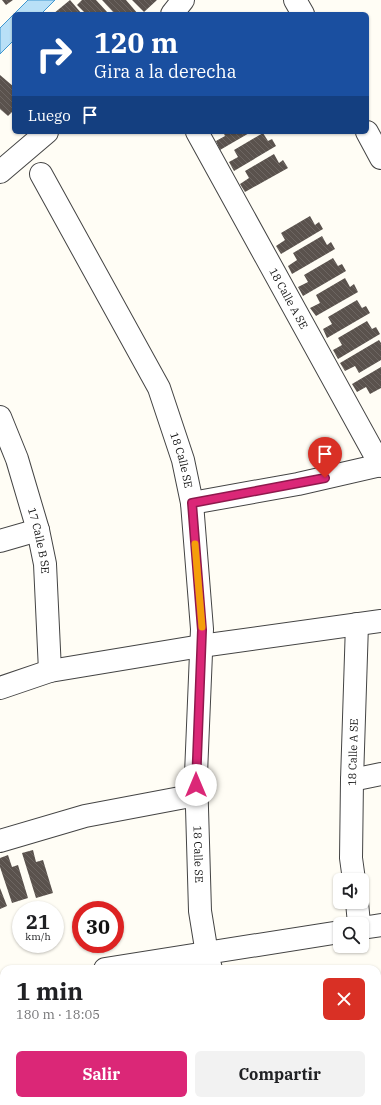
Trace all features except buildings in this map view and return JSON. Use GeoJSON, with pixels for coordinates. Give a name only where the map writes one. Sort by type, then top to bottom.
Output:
{"type":"FeatureCollection","features":[{"type":"Feature","properties":{"kind":"street"},"geometry":{"type":"LineString","coordinates":[[174,12],[183,0]]}},
{"type":"Feature","properties":{"kind":"street"},"geometry":{"type":"LineString","coordinates":[[295,0],[302,12]]}},
{"type":"Feature","properties":{"kind":"street"},"geometry":{"type":"LineString","coordinates":[[0,172],[45,134]]}},
{"type":"Feature","properties":{"kind":"street","name":"18 Calle A SE"},"geometry":{"type":"LineString","coordinates":[[198,134],[381,465]]}},
{"type":"Feature","properties":{"kind":"street"},"geometry":{"type":"LineString","coordinates":[[368,134],[381,158]]}},
{"type":"Feature","properties":{"kind":"street","name":"18 Calle SE"},"geometry":{"type":"LineString","coordinates":[[41,174],[159,388],[183,460],[192,503],[202,630],[196,795],[200,910],[209,962]]}},
{"type":"Feature","properties":{"kind":"street","name":"17 Calle B SE"},"geometry":{"type":"LineString","coordinates":[[0,417],[17,459],[38,530],[45,564],[50,671]]}},
{"type":"Feature","properties":{"kind":"street"},"geometry":{"type":"LineString","coordinates":[[192,503],[298,484],[381,465]]}},
{"type":"Feature","properties":{"kind":"street"},"geometry":{"type":"LineString","coordinates":[[0,541],[38,530]]}},
{"type":"Feature","properties":{"kind":"street"},"geometry":{"type":"LineString","coordinates":[[0,688],[50,671],[201,646],[381,621]]}},
{"type":"Feature","properties":{"kind":"street","name":"18 Calle A SE"},"geometry":{"type":"LineString","coordinates":[[353,873],[351,858],[352,780],[357,624]]}},
{"type":"Feature","properties":{"kind":"street"},"geometry":{"type":"LineString","coordinates":[[352,780],[381,774]]}},
{"type":"Feature","properties":{"kind":"street"},"geometry":{"type":"LineString","coordinates":[[0,841],[85,816],[196,795]]}},
{"type":"Feature","properties":{"kind":"street"},"geometry":{"type":"LineString","coordinates":[[369,927],[381,925]]}},
{"type":"Feature","properties":{"kind":"street"},"geometry":{"type":"LineString","coordinates":[[164,965],[209,962],[333,934]]}},
{"type":"Feature","properties":{"kind":"water"},"geometry":{"type":"Polygon","coordinates":[[[28,0],[55,0],[43,12],[16,12],[28,0]]]}},
{"type":"Feature","properties":{"kind":"water"},"geometry":{"type":"Polygon","coordinates":[[[12,16],[12,42],[0,54],[0,28],[12,16]]]}},
{"type":"Feature","properties":{"kind":"slow traffic"},"geometry":{"type":"LineString","coordinates":[[195,544],[202,627]]}},
{"type":"Feature","properties":{"kind":"route"},"geometry":{"type":"LineString","coordinates":[[196,785],[202,630],[192,503],[325,478]]}}]}
